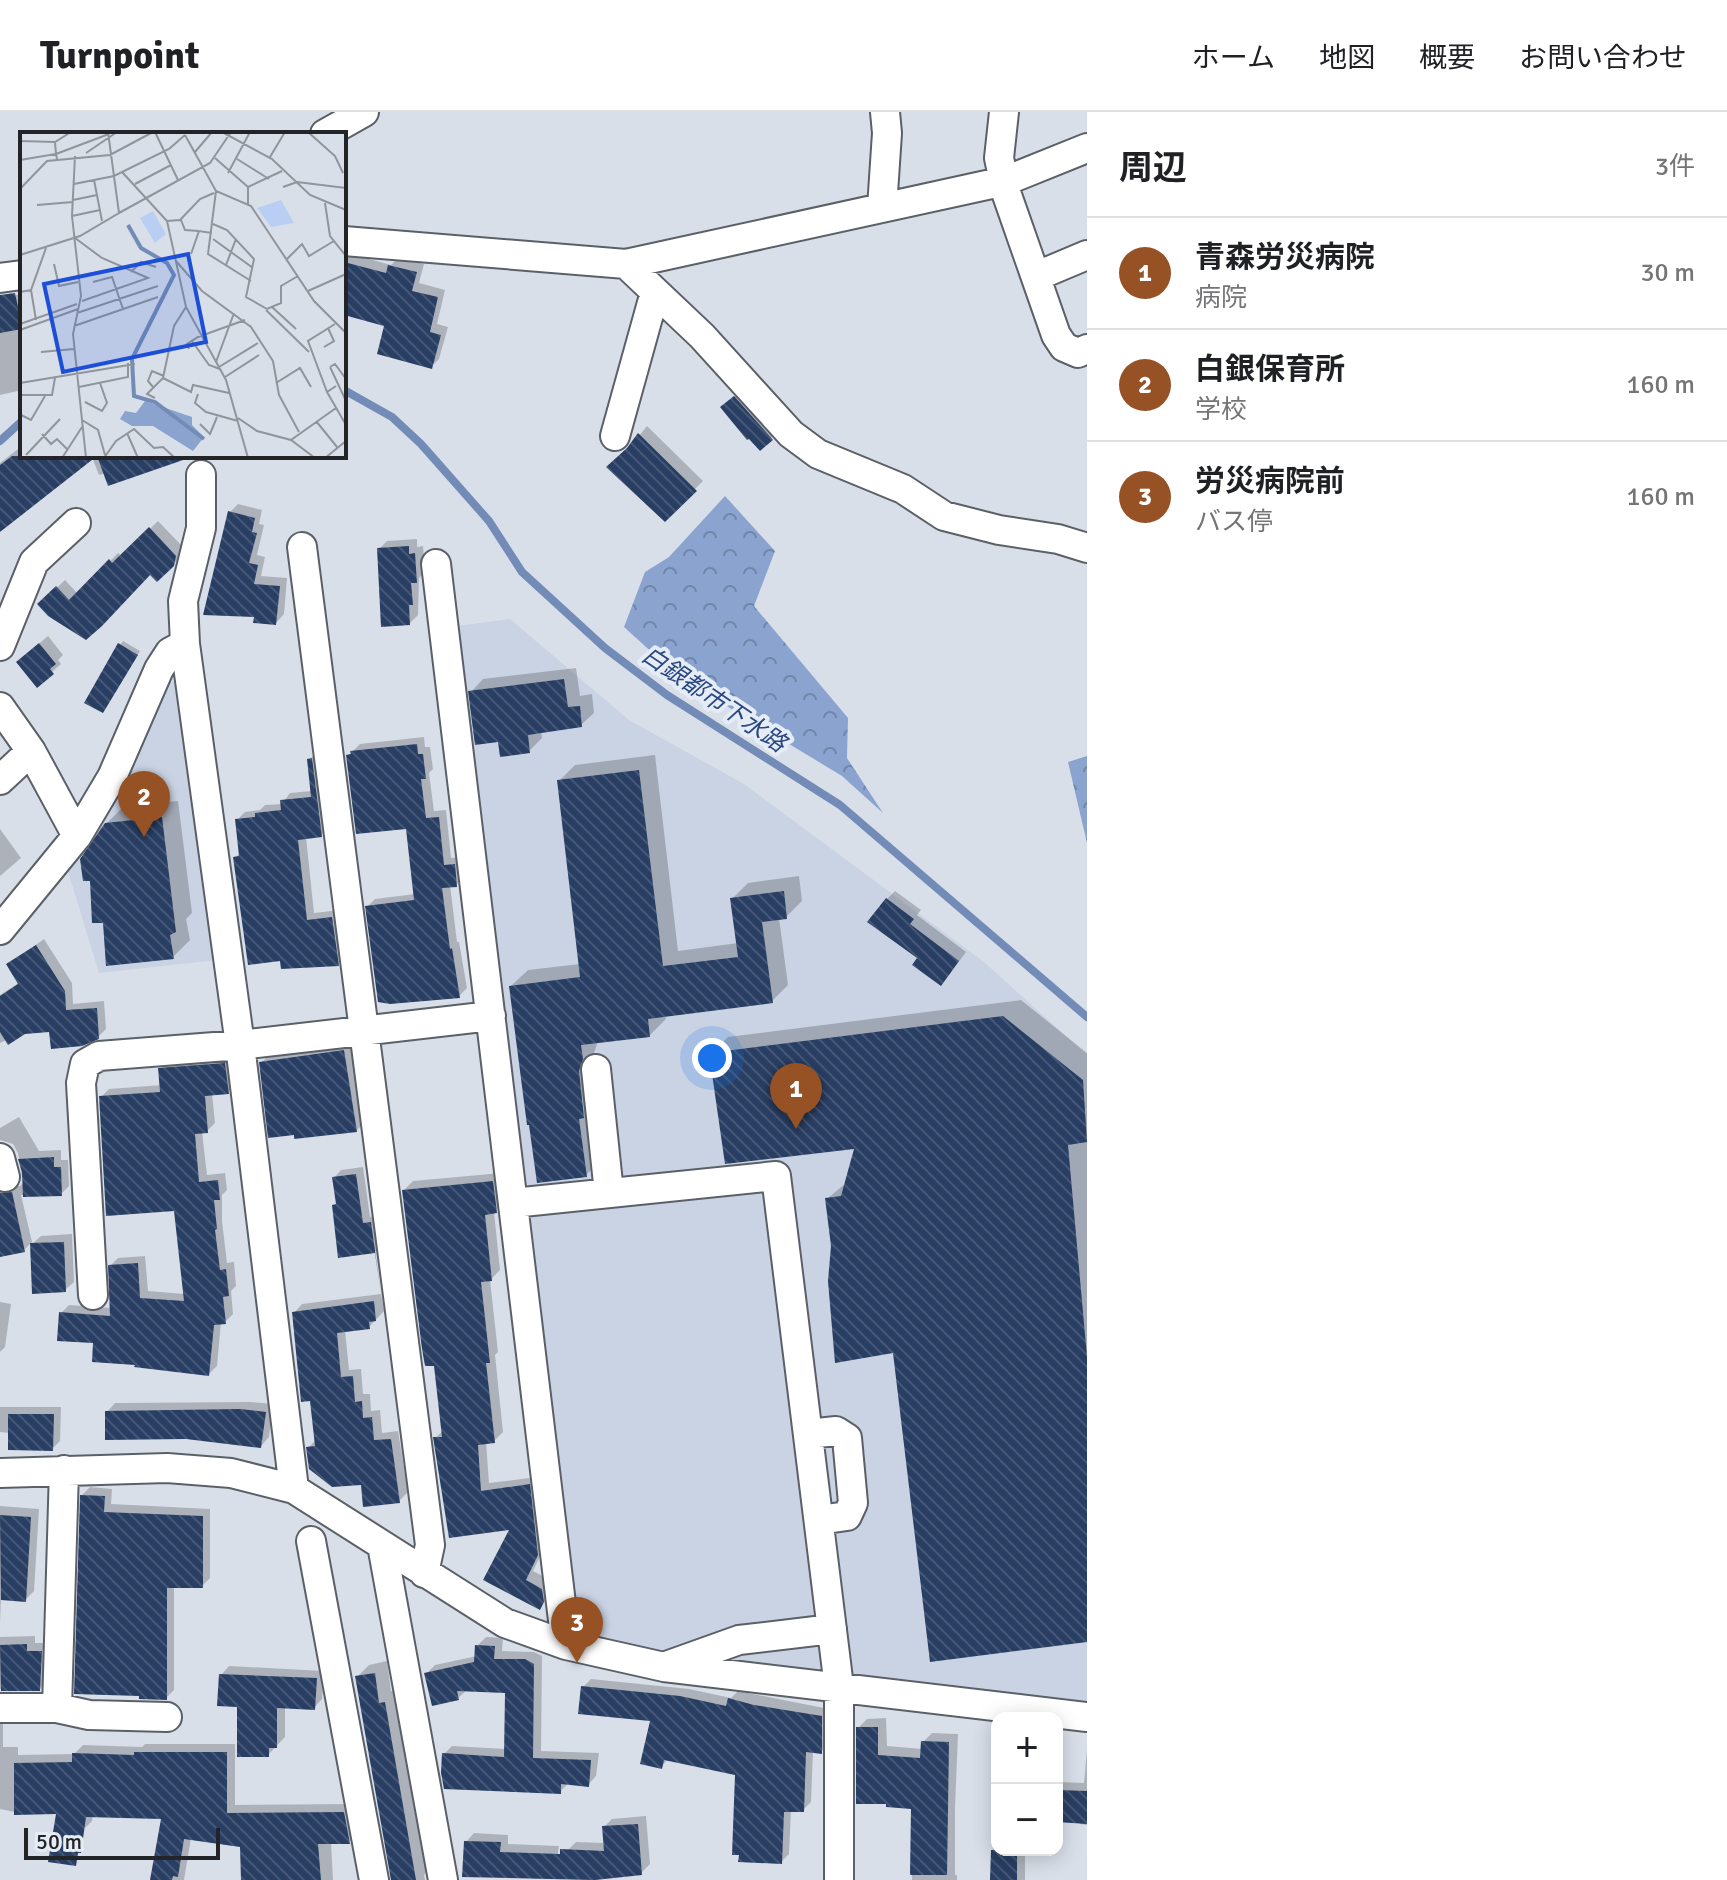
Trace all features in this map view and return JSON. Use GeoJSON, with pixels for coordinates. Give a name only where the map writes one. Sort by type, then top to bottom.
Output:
{"type":"FeatureCollection","features":[{"type":"Feature","properties":{"kind":"street"},"geometry":{"type":"LineString","coordinates":[[329,132],[364,112]]}},
{"type":"Feature","properties":{"kind":"street"},"geometry":{"type":"LineString","coordinates":[[882,208],[887,133],[885,112]]}},
{"type":"Feature","properties":{"kind":"street"},"geometry":{"type":"LineString","coordinates":[[1004,112],[999,158],[1007,195],[1056,335],[1064,347],[1078,353],[1087,349]]}},
{"type":"Feature","properties":{"kind":"street"},"geometry":{"type":"LineString","coordinates":[[346,241],[626,264],[1005,181],[1087,148]]}},
{"type":"Feature","properties":{"kind":"street"},"geometry":{"type":"LineString","coordinates":[[1037,276],[1087,255]]}},
{"type":"Feature","properties":{"kind":"street"},"geometry":{"type":"LineString","coordinates":[[626,264],[702,336],[791,434],[818,454],[903,489],[944,516],[999,530],[1058,539],[1087,548]]}},
{"type":"Feature","properties":{"kind":"street"},"geometry":{"type":"LineString","coordinates":[[0,278],[20,275]]}},
{"type":"Feature","properties":{"kind":"street"},"geometry":{"type":"LineString","coordinates":[[615,436],[655,292]]}},
{"type":"Feature","properties":{"kind":"street"},"geometry":{"type":"LineString","coordinates":[[201,475],[201,528],[183,601],[185,644],[240,1045],[294,1489]]}},
{"type":"Feature","properties":{"kind":"street"},"geometry":{"type":"LineString","coordinates":[[0,646],[34,562],[76,523]]}},
{"type":"Feature","properties":{"kind":"street"},"geometry":{"type":"LineString","coordinates":[[302,547],[430,1545],[424,1573]]}},
{"type":"Feature","properties":{"kind":"street"},"geometry":{"type":"LineString","coordinates":[[436,564],[566,1645]]}},
{"type":"Feature","properties":{"kind":"street"},"geometry":{"type":"LineString","coordinates":[[0,930],[77,836],[112,777],[159,669],[170,652],[185,644]]}},
{"type":"Feature","properties":{"kind":"street"},"geometry":{"type":"LineString","coordinates":[[0,707],[31,751],[77,836]]}},
{"type":"Feature","properties":{"kind":"street"},"geometry":{"type":"LineString","coordinates":[[0,780],[31,751]]}},
{"type":"Feature","properties":{"kind":"street"},"geometry":{"type":"LineString","coordinates":[[93,1295],[81,1083],[85,1064],[99,1056],[240,1045],[491,1016]]}},
{"type":"Feature","properties":{"kind":"street"},"geometry":{"type":"LineString","coordinates":[[596,1069],[609,1193]]}},
{"type":"Feature","properties":{"kind":"street"},"geometry":{"type":"LineString","coordinates":[[513,1203],[776,1176],[839,1687],[839,1880]]}},
{"type":"Feature","properties":{"kind":"street"},"geometry":{"type":"LineString","coordinates":[[808,1434],[836,1431],[847,1438],[853,1503],[847,1516],[819,1520]]}},
{"type":"Feature","properties":{"kind":"street"},"geometry":{"type":"LineString","coordinates":[[0,1473],[179,1469],[231,1473],[294,1489],[505,1623],[566,1645],[664,1667],[1087,1717]]}},
{"type":"Feature","properties":{"kind":"street"},"geometry":{"type":"LineString","coordinates":[[57,1708],[64,1470]]}},
{"type":"Feature","properties":{"kind":"street"},"geometry":{"type":"LineString","coordinates":[[311,1541],[374,1880]]}},
{"type":"Feature","properties":{"kind":"street"},"geometry":{"type":"LineString","coordinates":[[382,1545],[443,1880]]}},
{"type":"Feature","properties":{"kind":"street"},"geometry":{"type":"LineString","coordinates":[[664,1667],[739,1640],[832,1629]]}},
{"type":"Feature","properties":{"kind":"street"},"geometry":{"type":"LineString","coordinates":[[0,1708],[57,1708],[89,1715],[167,1717]]}},
{"type":"Feature","properties":{"kind":"shaded area"},"geometry":{"type":"Polygon","coordinates":[[[510,619],[629,720],[744,784],[984,962],[1087,1055],[1087,1717],[566,1645],[442,628],[510,619]]]}},
{"type":"Feature","properties":{"kind":"shaded area"},"geometry":{"type":"Polygon","coordinates":[[[183,680],[217,960],[99,973],[66,865],[161,684],[183,680]]]}},
{"type":"Feature","properties":{"kind":"green space"},"geometry":{"type":"Polygon","coordinates":[[[725,496],[775,551],[754,606],[848,718],[847,758],[883,813],[842,776],[679,677],[624,627],[645,572],[669,557],[725,496]]]}},
{"type":"Feature","properties":{"kind":"green space"},"geometry":{"type":"Polygon","coordinates":[[[1087,756],[1087,843],[1068,762],[1087,756]]]}},
{"type":"Feature","properties":{"kind":"building"},"geometry":{"type":"Polygon","coordinates":[[[346,263],[386,273],[388,265],[417,272],[412,291],[438,297],[430,332],[441,335],[432,369],[377,354],[384,326],[346,316],[346,263]]]}},
{"type":"Feature","properties":{"kind":"building"},"geometry":{"type":"Polygon","coordinates":[[[15,293],[20,306],[20,329],[0,333],[0,295],[15,293]]]}},
{"type":"Feature","properties":{"kind":"building"},"geometry":{"type":"Polygon","coordinates":[[[734,396],[773,440],[760,451],[720,407],[734,396]]]}},
{"type":"Feature","properties":{"kind":"building"},"geometry":{"type":"Polygon","coordinates":[[[638,433],[697,491],[665,522],[606,467],[638,433]]]}},
{"type":"Feature","properties":{"kind":"building"},"geometry":{"type":"Polygon","coordinates":[[[12,456],[94,458],[0,532],[0,465],[12,456]]]}},
{"type":"Feature","properties":{"kind":"building"},"geometry":{"type":"Polygon","coordinates":[[[98,458],[186,458],[186,459],[108,486],[98,458]]]}},
{"type":"Feature","properties":{"kind":"building"},"geometry":{"type":"Polygon","coordinates":[[[228,511],[255,518],[252,532],[257,533],[249,563],[258,565],[254,584],[280,586],[276,625],[253,623],[254,617],[203,615],[228,511]]]}},
{"type":"Feature","properties":{"kind":"building"},"geometry":{"type":"Polygon","coordinates":[[[149,527],[176,556],[174,566],[157,582],[150,575],[86,640],[48,616],[37,604],[56,586],[69,600],[109,559],[112,563],[149,527]]]}},
{"type":"Feature","properties":{"kind":"building"},"geometry":{"type":"Polygon","coordinates":[[[409,546],[409,554],[415,553],[417,583],[411,583],[413,605],[409,605],[410,625],[381,627],[377,548],[409,546]]]}},
{"type":"Feature","properties":{"kind":"building"},"geometry":{"type":"Polygon","coordinates":[[[39,643],[56,664],[50,669],[54,674],[37,688],[16,662],[39,643]]]}},
{"type":"Feature","properties":{"kind":"building"},"geometry":{"type":"Polygon","coordinates":[[[118,643],[138,655],[103,713],[84,703],[118,643]]]}},
{"type":"Feature","properties":{"kind":"building"},"geometry":{"type":"Polygon","coordinates":[[[564,679],[568,707],[580,706],[582,727],[528,735],[530,753],[500,757],[498,742],[475,745],[468,691],[564,679]]]}},
{"type":"Feature","properties":{"kind":"building"},"geometry":{"type":"Polygon","coordinates":[[[417,744],[418,754],[423,754],[426,779],[421,779],[426,818],[439,817],[444,865],[455,864],[457,887],[442,888],[460,998],[390,1004],[378,1002],[365,906],[414,900],[406,829],[356,834],[346,755],[351,754],[350,751],[417,744]]]}},
{"type":"Feature","properties":{"kind":"building"},"geometry":{"type":"Polygon","coordinates":[[[312,758],[322,837],[298,840],[307,920],[332,917],[339,966],[281,969],[280,961],[248,965],[233,857],[239,856],[235,819],[281,810],[280,800],[311,797],[307,759],[312,758]]]}},
{"type":"Feature","properties":{"kind":"building"},"geometry":{"type":"Polygon","coordinates":[[[639,770],[663,966],[738,957],[730,898],[784,891],[787,919],[762,922],[773,1003],[648,1019],[650,1037],[581,1045],[583,1059],[579,1071],[584,1118],[579,1119],[587,1177],[537,1183],[509,986],[580,977],[557,780],[639,770]]]}},
{"type":"Feature","properties":{"kind":"building"},"geometry":{"type":"Polygon","coordinates":[[[162,817],[176,932],[170,935],[174,959],[106,966],[103,923],[92,923],[90,881],[83,881],[80,859],[105,823],[162,817]]]}},
{"type":"Feature","properties":{"kind":"building"},"geometry":{"type":"Polygon","coordinates":[[[886,898],[914,919],[910,924],[959,961],[941,986],[912,965],[917,958],[867,922],[886,898]]]}},
{"type":"Feature","properties":{"kind":"building"},"geometry":{"type":"Polygon","coordinates":[[[36,945],[65,991],[66,1010],[97,1008],[99,1039],[82,1046],[51,1049],[49,1032],[25,1034],[8,1045],[0,1032],[0,996],[18,984],[6,964],[36,945]]]}},
{"type":"Feature","properties":{"kind":"building"},"geometry":{"type":"Polygon","coordinates":[[[1003,1016],[1083,1080],[1087,1142],[1068,1145],[1087,1357],[1087,1642],[930,1662],[893,1353],[835,1363],[828,1281],[831,1246],[825,1198],[841,1196],[854,1149],[725,1164],[709,1053],[1003,1016]]]}},
{"type":"Feature","properties":{"kind":"building"},"geometry":{"type":"Polygon","coordinates":[[[344,1050],[357,1132],[294,1139],[294,1135],[268,1138],[259,1062],[344,1050]]]}},
{"type":"Feature","properties":{"kind":"building"},"geometry":{"type":"Polygon","coordinates":[[[225,1063],[229,1094],[205,1096],[208,1133],[195,1134],[199,1182],[218,1180],[220,1200],[214,1200],[215,1230],[220,1270],[226,1269],[229,1296],[223,1297],[226,1324],[214,1325],[209,1376],[92,1362],[93,1343],[57,1341],[59,1312],[110,1316],[108,1265],[138,1263],[140,1298],[184,1301],[174,1211],[106,1216],[99,1096],[160,1092],[158,1068],[225,1063]]]}},
{"type":"Feature","properties":{"kind":"building"},"geometry":{"type":"Polygon","coordinates":[[[54,1157],[54,1167],[61,1167],[62,1196],[23,1197],[18,1159],[54,1157]]]}},
{"type":"Feature","properties":{"kind":"building"},"geometry":{"type":"Polygon","coordinates":[[[356,1174],[363,1223],[371,1222],[381,1294],[375,1253],[338,1258],[332,1177],[356,1174]]]}},
{"type":"Feature","properties":{"kind":"building"},"geometry":{"type":"Polygon","coordinates":[[[493,1181],[497,1213],[485,1215],[492,1281],[481,1282],[495,1443],[478,1445],[481,1491],[530,1484],[538,1555],[526,1580],[542,1589],[544,1602],[540,1610],[483,1580],[509,1530],[449,1538],[433,1437],[442,1437],[434,1366],[425,1366],[402,1190],[493,1181]]]}},
{"type":"Feature","properties":{"kind":"building"},"geometry":{"type":"Polygon","coordinates":[[[12,1192],[25,1252],[0,1257],[0,1193],[12,1192]]]}},
{"type":"Feature","properties":{"kind":"building"},"geometry":{"type":"Polygon","coordinates":[[[64,1242],[66,1292],[32,1294],[30,1243],[64,1242]]]}},
{"type":"Feature","properties":{"kind":"building"},"geometry":{"type":"Polygon","coordinates":[[[374,1301],[376,1321],[369,1322],[370,1329],[337,1333],[341,1377],[353,1376],[355,1402],[362,1401],[363,1418],[372,1417],[374,1440],[391,1439],[400,1503],[363,1507],[361,1485],[332,1487],[309,1469],[306,1447],[315,1446],[310,1401],[301,1402],[292,1312],[374,1301]]]}},
{"type":"Feature","properties":{"kind":"building"},"geometry":{"type":"Polygon","coordinates":[[[240,1409],[266,1412],[261,1448],[186,1439],[105,1440],[105,1411],[240,1409]]]}},
{"type":"Feature","properties":{"kind":"building"},"geometry":{"type":"Polygon","coordinates":[[[8,1414],[54,1414],[53,1451],[8,1450],[8,1414]]]}},
{"type":"Feature","properties":{"kind":"building"},"geometry":{"type":"Polygon","coordinates":[[[80,1495],[105,1496],[104,1512],[203,1516],[203,1588],[167,1588],[167,1700],[74,1694],[80,1495]]]}},
{"type":"Feature","properties":{"kind":"building"},"geometry":{"type":"Polygon","coordinates":[[[0,1515],[31,1517],[26,1602],[1,1600],[0,1515]]]}},
{"type":"Feature","properties":{"kind":"building"},"geometry":{"type":"Polygon","coordinates":[[[27,1644],[27,1651],[42,1651],[40,1691],[1,1691],[0,1645],[27,1644]]]}},
{"type":"Feature","properties":{"kind":"building"},"geometry":{"type":"Polygon","coordinates":[[[475,1645],[495,1646],[494,1659],[525,1659],[534,1664],[533,1758],[591,1760],[589,1787],[561,1784],[561,1794],[444,1789],[442,1753],[504,1757],[505,1693],[457,1691],[459,1700],[432,1706],[424,1673],[474,1662],[475,1645]]]}},
{"type":"Feature","properties":{"kind":"building"},"geometry":{"type":"Polygon","coordinates":[[[375,1673],[379,1703],[385,1702],[416,1880],[391,1880],[355,1676],[375,1673]]]}},
{"type":"Feature","properties":{"kind":"building"},"geometry":{"type":"Polygon","coordinates":[[[219,1674],[317,1678],[315,1710],[277,1708],[277,1748],[269,1748],[269,1757],[237,1757],[237,1707],[217,1706],[219,1674]]]}},
{"type":"Feature","properties":{"kind":"building"},"geometry":{"type":"Polygon","coordinates":[[[581,1686],[680,1696],[726,1706],[728,1698],[822,1716],[822,1754],[806,1752],[804,1812],[784,1812],[782,1864],[738,1862],[739,1855],[732,1855],[735,1775],[664,1760],[662,1769],[640,1764],[650,1721],[578,1714],[581,1686]]]}},
{"type":"Feature","properties":{"kind":"building"},"geometry":{"type":"Polygon","coordinates":[[[856,1727],[878,1727],[878,1755],[920,1758],[921,1741],[949,1742],[947,1875],[910,1875],[911,1809],[886,1807],[886,1804],[856,1804],[856,1727]]]}},
{"type":"Feature","properties":{"kind":"building"},"geometry":{"type":"Polygon","coordinates":[[[134,1752],[227,1752],[227,1813],[344,1812],[350,1844],[318,1844],[321,1880],[241,1880],[240,1847],[184,1839],[178,1877],[150,1880],[161,1819],[86,1817],[76,1866],[48,1862],[56,1814],[14,1815],[14,1763],[72,1762],[72,1753],[134,1755],[134,1752]]]}},
{"type":"Feature","properties":{"kind":"building"},"geometry":{"type":"Polygon","coordinates":[[[1063,1790],[1087,1791],[1087,1824],[1063,1822],[1063,1790]]]}},
{"type":"Feature","properties":{"kind":"building"},"geometry":{"type":"Polygon","coordinates":[[[638,1824],[642,1875],[595,1880],[462,1877],[464,1841],[501,1842],[500,1852],[560,1854],[560,1849],[604,1851],[602,1826],[638,1824]]]}},
{"type":"Feature","properties":{"kind":"building"},"geometry":{"type":"Polygon","coordinates":[[[991,1850],[991,1856],[1017,1856],[1017,1880],[990,1880],[991,1850]]]}},
{"type":"Feature","properties":{"kind":"waterway","name":"白銀都市下水路"},"geometry":{"type":"LineString","coordinates":[[346,391],[392,417],[421,444],[489,521],[522,572],[605,648],[667,695],[840,805],[1087,1017]]}},
{"type":"Feature","properties":{"kind":"waterway","name":"白銀都市下水路"},"geometry":{"type":"LineString","coordinates":[[0,441],[20,423]]}},
{"type":"Feature","properties":{"kind":"place","name":"白銀保育所"},"geometry":{"type":"Point","coordinates":[144,837]}},
{"type":"Feature","properties":{"kind":"place","name":"青森労災病院"},"geometry":{"type":"Point","coordinates":[796,1129]}},
{"type":"Feature","properties":{"kind":"place","name":"労災病院前"},"geometry":{"type":"Point","coordinates":[577,1663]}}]}
